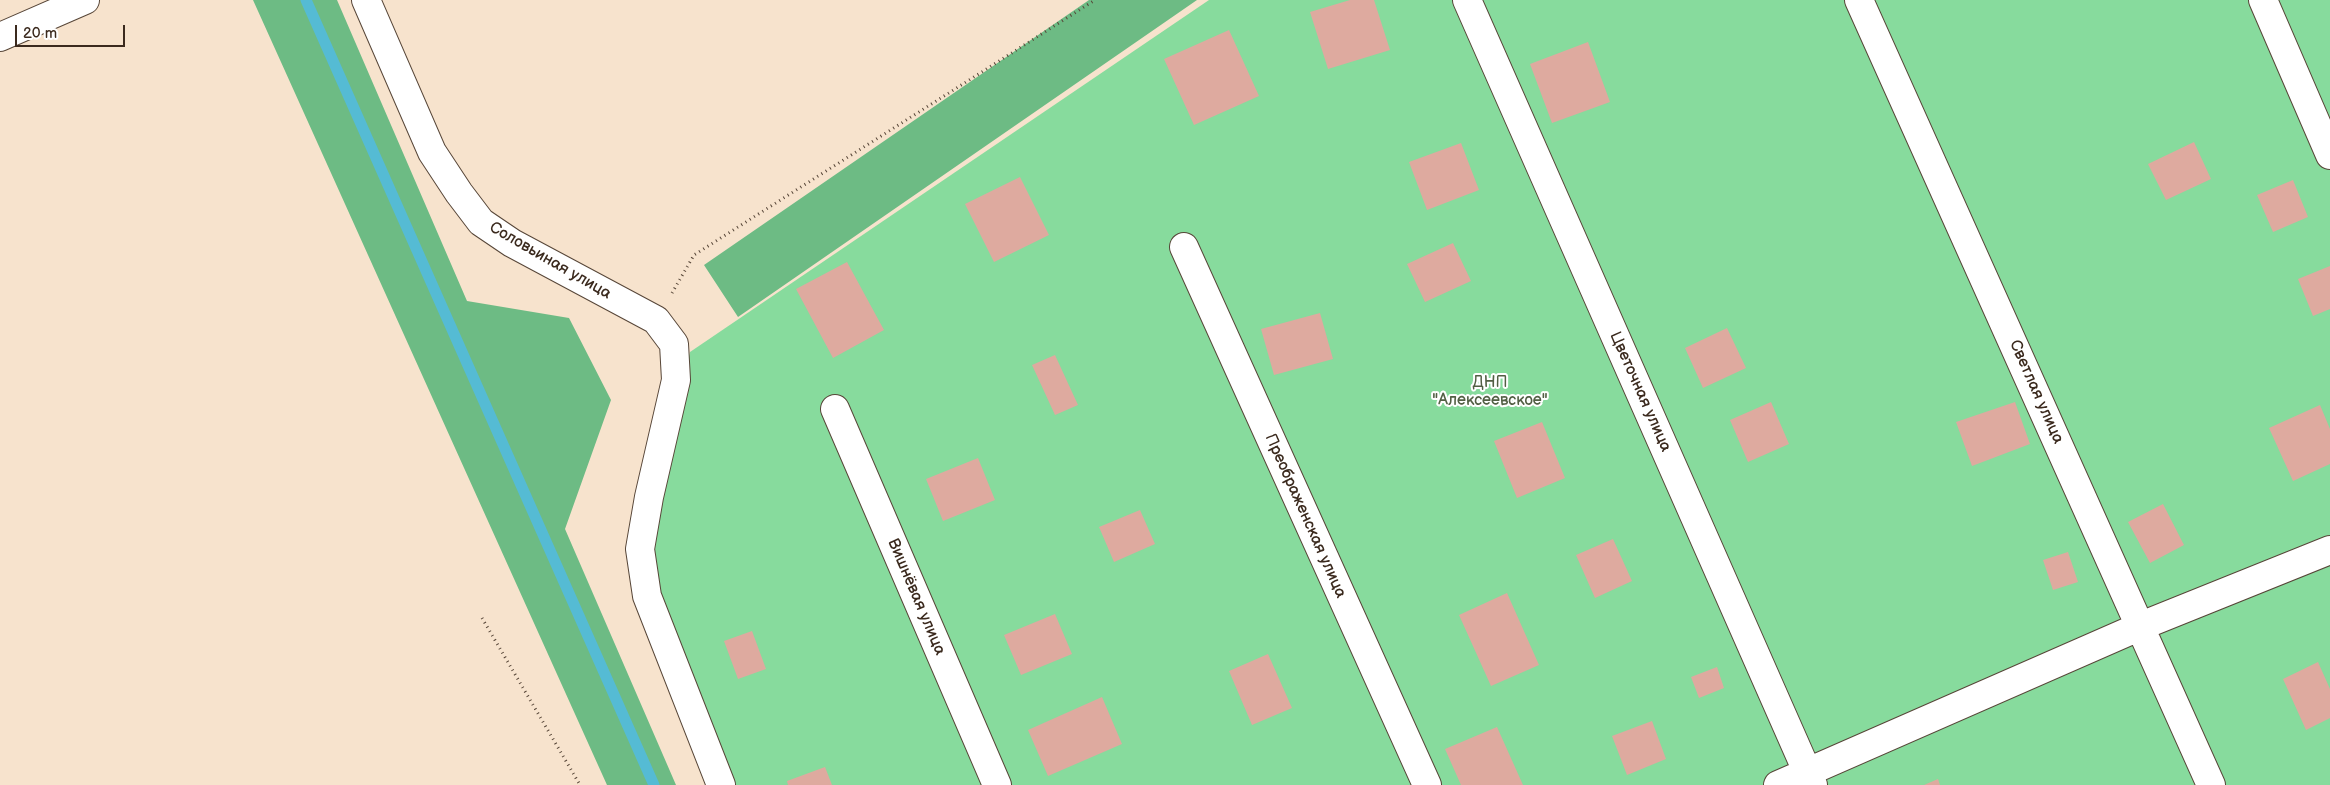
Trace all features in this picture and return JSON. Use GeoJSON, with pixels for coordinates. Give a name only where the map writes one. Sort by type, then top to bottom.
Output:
{"type":"FeatureCollection","features":[{"type":"Feature","properties":{"kind":"street"},"geometry":{"type":"LineString","coordinates":[[0,37],[86,0]]}},
{"type":"Feature","properties":{"kind":"street","name":"Соловьиная улица"},"geometry":{"type":"LineString","coordinates":[[366,0],[432,152],[458,193],[481,222],[512,243],[656,320]]}},
{"type":"Feature","properties":{"kind":"street","name":"Цветочная улица"},"geometry":{"type":"LineString","coordinates":[[1467,0],[1810,779]]}},
{"type":"Feature","properties":{"kind":"street","name":"Светлая улица"},"geometry":{"type":"LineString","coordinates":[[1859,0],[2211,785]]}},
{"type":"Feature","properties":{"kind":"street"},"geometry":{"type":"LineString","coordinates":[[2263,0],[2330,155]]}},
{"type":"Feature","properties":{"kind":"street","name":"Преображенская улица"},"geometry":{"type":"LineString","coordinates":[[1184,247],[1427,785]]}},
{"type":"Feature","properties":{"kind":"street"},"geometry":{"type":"LineString","coordinates":[[656,320],[674,344],[676,380],[649,497],[640,549],[647,596],[721,785]]}},
{"type":"Feature","properties":{"kind":"street","name":"Вишнёвая улица"},"geometry":{"type":"LineString","coordinates":[[835,409],[997,785]]}},
{"type":"Feature","properties":{"kind":"street"},"geometry":{"type":"LineString","coordinates":[[1778,785],[1810,779],[2141,626],[2330,550]]}},
{"type":"Feature","properties":{"kind":"path"},"geometry":{"type":"LineString","coordinates":[[656,320],[694,255],[1095,0]]}},
{"type":"Feature","properties":{"kind":"path"},"geometry":{"type":"LineString","coordinates":[[482,618],[580,785]]}},
{"type":"Feature","properties":{"kind":"green space"},"geometry":{"type":"Polygon","coordinates":[[[253,0],[337,0],[467,301],[569,318],[611,400],[565,529],[676,785],[607,785],[253,0]]]}},
{"type":"Feature","properties":{"kind":"green space"},"geometry":{"type":"Polygon","coordinates":[[[1089,0],[1197,0],[738,317],[704,265],[1089,0]]]}},
{"type":"Feature","properties":{"kind":"green space","name":"ДНП \"Алексеевское\""},"geometry":{"type":"Polygon","coordinates":[[[1209,0],[2330,0],[2330,785],[729,785],[710,753],[649,557],[690,352],[1209,0]]]}},
{"type":"Feature","properties":{"kind":"building"},"geometry":{"type":"Polygon","coordinates":[[[1350,0],[1374,0],[1390,50],[1328,69],[1310,12],[1350,0]]]}},
{"type":"Feature","properties":{"kind":"building"},"geometry":{"type":"Polygon","coordinates":[[[1229,30],[1259,96],[1194,125],[1164,59],[1229,30]]]}},
{"type":"Feature","properties":{"kind":"building"},"geometry":{"type":"Polygon","coordinates":[[[1588,42],[1610,102],[1552,123],[1530,64],[1588,42]]]}},
{"type":"Feature","properties":{"kind":"building"},"geometry":{"type":"Polygon","coordinates":[[[2194,142],[2211,179],[2166,200],[2148,164],[2194,142]]]}},
{"type":"Feature","properties":{"kind":"building"},"geometry":{"type":"Polygon","coordinates":[[[1461,143],[1479,190],[1427,210],[1409,162],[1461,143]]]}},
{"type":"Feature","properties":{"kind":"building"},"geometry":{"type":"Polygon","coordinates":[[[1020,177],[1049,235],[994,262],[965,204],[1020,177]]]}},
{"type":"Feature","properties":{"kind":"building"},"geometry":{"type":"Polygon","coordinates":[[[2293,180],[2308,217],[2273,232],[2257,195],[2293,180]]]}},
{"type":"Feature","properties":{"kind":"building"},"geometry":{"type":"Polygon","coordinates":[[[1453,243],[1471,281],[1425,302],[1407,264],[1453,243]]]}},
{"type":"Feature","properties":{"kind":"building"},"geometry":{"type":"Polygon","coordinates":[[[847,262],[884,330],[833,358],[796,289],[847,262]]]}},
{"type":"Feature","properties":{"kind":"building"},"geometry":{"type":"Polygon","coordinates":[[[2330,266],[2330,309],[2313,316],[2298,279],[2330,266]]]}},
{"type":"Feature","properties":{"kind":"building"},"geometry":{"type":"Polygon","coordinates":[[[1320,313],[1333,359],[1274,375],[1261,329],[1320,313]]]}},
{"type":"Feature","properties":{"kind":"building"},"geometry":{"type":"Polygon","coordinates":[[[1727,328],[1746,368],[1703,388],[1685,348],[1727,328]]]}},
{"type":"Feature","properties":{"kind":"building"},"geometry":{"type":"Polygon","coordinates":[[[1055,355],[1078,405],[1055,415],[1032,365],[1055,355]]]}},
{"type":"Feature","properties":{"kind":"building"},"geometry":{"type":"Polygon","coordinates":[[[1771,402],[1789,444],[1748,462],[1730,420],[1771,402]]]}},
{"type":"Feature","properties":{"kind":"building"},"geometry":{"type":"Polygon","coordinates":[[[2015,402],[2030,444],[1972,466],[1956,422],[2015,402]]]}},
{"type":"Feature","properties":{"kind":"building"},"geometry":{"type":"Polygon","coordinates":[[[2320,405],[2330,429],[2330,464],[2293,481],[2269,428],[2320,405]]]}},
{"type":"Feature","properties":{"kind":"building"},"geometry":{"type":"Polygon","coordinates":[[[1542,422],[1565,478],[1517,498],[1494,441],[1542,422]]]}},
{"type":"Feature","properties":{"kind":"building"},"geometry":{"type":"Polygon","coordinates":[[[978,458],[995,500],[943,521],[926,479],[978,458]]]}},
{"type":"Feature","properties":{"kind":"building"},"geometry":{"type":"Polygon","coordinates":[[[2163,504],[2184,545],[2150,563],[2128,522],[2163,504]]]}},
{"type":"Feature","properties":{"kind":"building"},"geometry":{"type":"Polygon","coordinates":[[[1140,510],[1155,544],[1114,562],[1099,527],[1140,510]]]}},
{"type":"Feature","properties":{"kind":"building"},"geometry":{"type":"Polygon","coordinates":[[[1613,539],[1632,581],[1595,598],[1576,555],[1613,539]]]}},
{"type":"Feature","properties":{"kind":"building"},"geometry":{"type":"Polygon","coordinates":[[[2068,552],[2078,582],[2053,590],[2043,560],[2068,552]]]}},
{"type":"Feature","properties":{"kind":"building"},"geometry":{"type":"Polygon","coordinates":[[[1507,593],[1539,665],[1491,686],[1459,615],[1507,593]]]}},
{"type":"Feature","properties":{"kind":"building"},"geometry":{"type":"Polygon","coordinates":[[[1055,614],[1072,654],[1021,675],[1004,635],[1055,614]]]}},
{"type":"Feature","properties":{"kind":"building"},"geometry":{"type":"Polygon","coordinates":[[[752,631],[766,669],[738,679],[724,641],[752,631]]]}},
{"type":"Feature","properties":{"kind":"building"},"geometry":{"type":"Polygon","coordinates":[[[1268,654],[1292,708],[1252,725],[1229,671],[1268,654]]]}},
{"type":"Feature","properties":{"kind":"building"},"geometry":{"type":"Polygon","coordinates":[[[2318,662],[2330,689],[2330,718],[2306,730],[2283,679],[2318,662]]]}},
{"type":"Feature","properties":{"kind":"building"},"geometry":{"type":"Polygon","coordinates":[[[1717,667],[1724,688],[1699,698],[1691,677],[1717,667]]]}},
{"type":"Feature","properties":{"kind":"building"},"geometry":{"type":"Polygon","coordinates":[[[1102,697],[1122,744],[1048,776],[1028,730],[1102,697]]]}},
{"type":"Feature","properties":{"kind":"building"},"geometry":{"type":"Polygon","coordinates":[[[1652,721],[1666,759],[1627,775],[1612,736],[1652,721]]]}},
{"type":"Feature","properties":{"kind":"building"},"geometry":{"type":"Polygon","coordinates":[[[1497,727],[1523,785],[1461,785],[1445,749],[1497,727]]]}},
{"type":"Feature","properties":{"kind":"building"},"geometry":{"type":"Polygon","coordinates":[[[825,767],[832,785],[788,785],[787,781],[825,767]]]}},
{"type":"Feature","properties":{"kind":"building"},"geometry":{"type":"Polygon","coordinates":[[[1938,779],[1940,785],[1924,785],[1938,779]]]}},
{"type":"Feature","properties":{"kind":"waterway"},"geometry":{"type":"LineString","coordinates":[[306,0],[654,785]]}}]}
